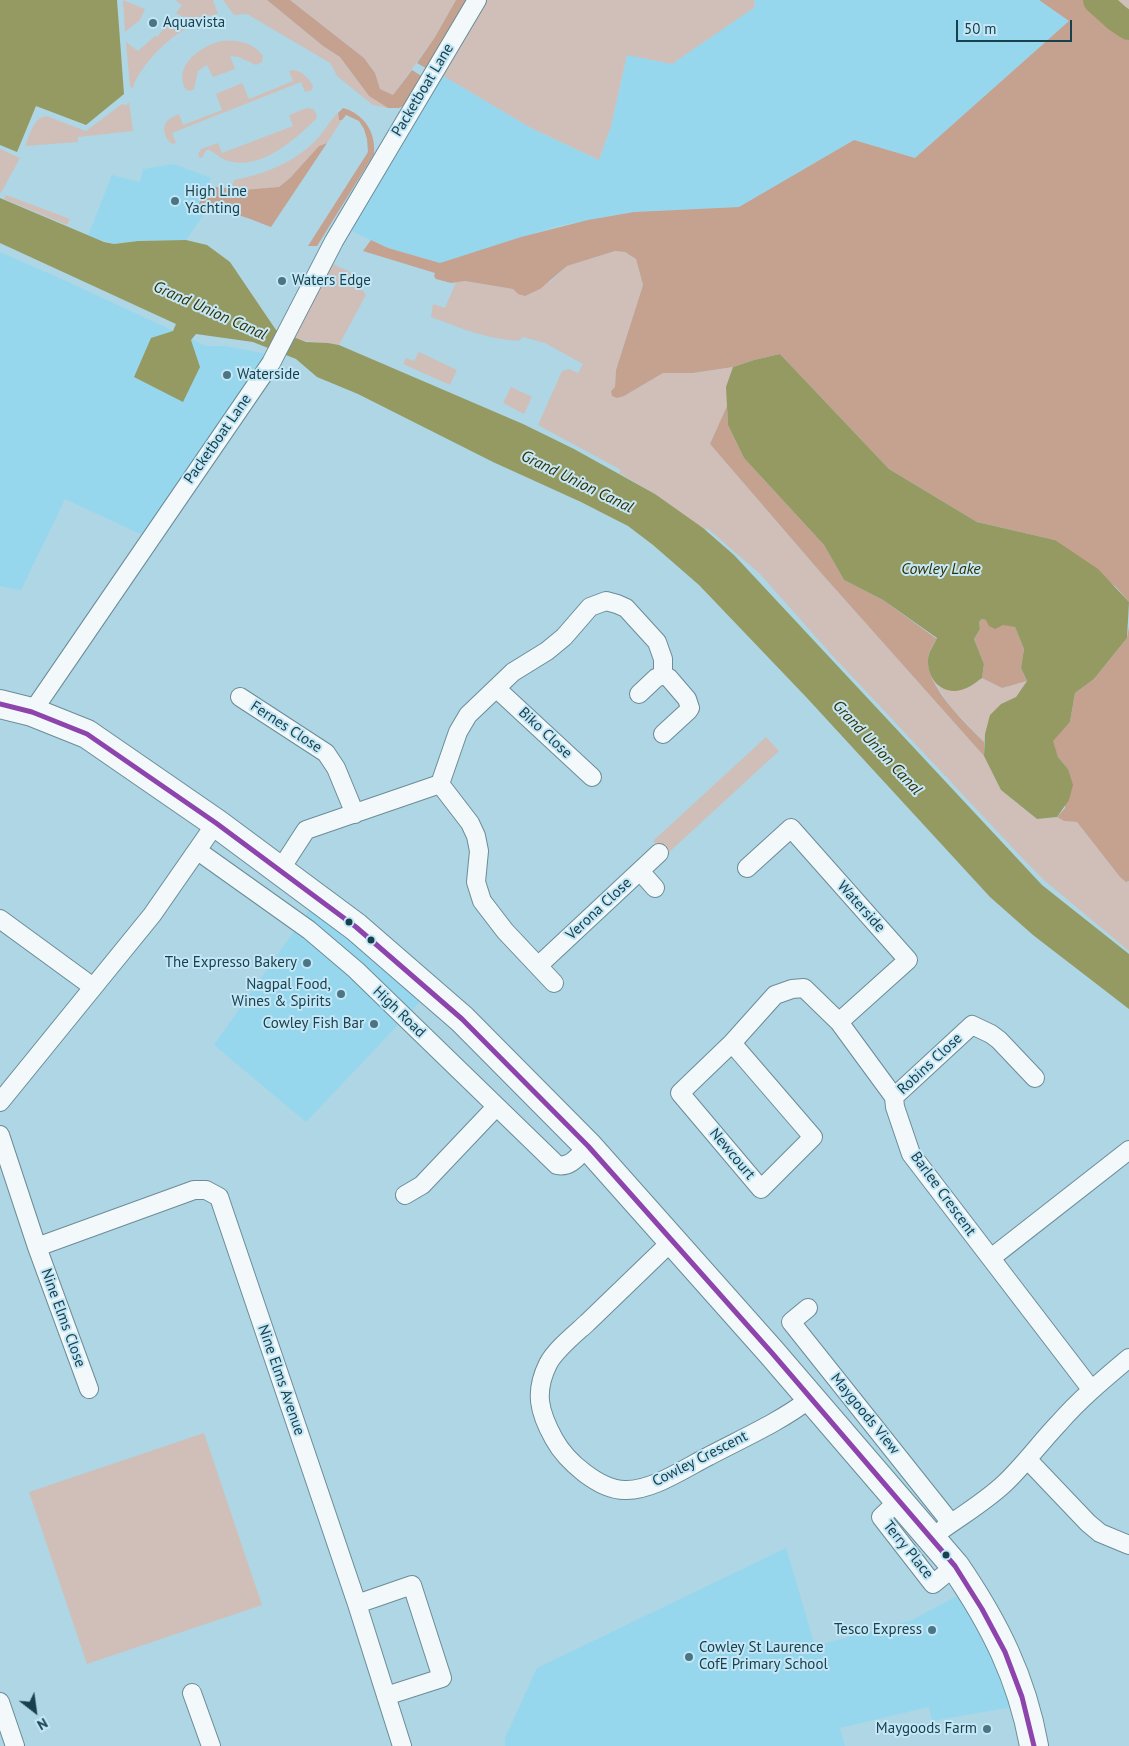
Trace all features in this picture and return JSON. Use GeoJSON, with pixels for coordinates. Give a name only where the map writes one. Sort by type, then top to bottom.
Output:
{"type":"FeatureCollection","features":[{"type":"Feature","properties":{"kind":"main road"},"geometry":{"type":"LineString","coordinates":[[0,704],[32,712],[87,734],[216,823],[356,926],[462,1019],[588,1146],[899,1500],[940,1531],[955,1566],[992,1624],[1016,1678],[1034,1746]]}},
{"type":"Feature","properties":{"kind":"street","name":"Packetboat Lane"},"geometry":{"type":"LineString","coordinates":[[32,712],[271,363],[334,241],[477,0]]}},
{"type":"Feature","properties":{"kind":"street"},"geometry":{"type":"LineString","coordinates":[[440,784],[458,732],[468,715],[513,672],[564,637],[585,610],[606,601],[626,608],[657,642],[663,667],[669,678],[687,698],[690,708],[688,711],[663,734]]}},
{"type":"Feature","properties":{"kind":"street"},"geometry":{"type":"LineString","coordinates":[[639,694],[656,678],[663,667]]}},
{"type":"Feature","properties":{"kind":"street","name":"Biko Close"},"geometry":{"type":"LineString","coordinates":[[497,689],[592,777]]}},
{"type":"Feature","properties":{"kind":"street","name":"Fernes Close"},"geometry":{"type":"LineString","coordinates":[[240,697],[326,754],[336,768],[355,814]]}},
{"type":"Feature","properties":{"kind":"street"},"geometry":{"type":"LineString","coordinates":[[280,870],[306,830],[440,784]]}},
{"type":"Feature","properties":{"kind":"street"},"geometry":{"type":"LineString","coordinates":[[440,784],[470,823],[476,836],[479,851],[476,882],[482,901],[505,931],[554,983]]}},
{"type":"Feature","properties":{"kind":"street"},"geometry":{"type":"LineString","coordinates":[[0,1102],[152,915],[216,823]]}},
{"type":"Feature","properties":{"kind":"street","name":"Waterside"},"geometry":{"type":"LineString","coordinates":[[747,868],[789,826],[908,960],[839,1022]]}},
{"type":"Feature","properties":{"kind":"street","name":"High Road"},"geometry":{"type":"LineString","coordinates":[[198,851],[309,930],[336,953],[557,1165],[570,1164],[588,1146]]}},
{"type":"Feature","properties":{"kind":"street","name":"Verona Close"},"geometry":{"type":"LineString","coordinates":[[538,966],[659,853]]}},
{"type":"Feature","properties":{"kind":"street"},"geometry":{"type":"LineString","coordinates":[[640,871],[656,888]]}},
{"type":"Feature","properties":{"kind":"street"},"geometry":{"type":"LineString","coordinates":[[0,919],[94,987]]}},
{"type":"Feature","properties":{"kind":"street","name":"Newcourt"},"geometry":{"type":"LineString","coordinates":[[732,1043],[813,1137],[761,1189],[680,1093],[732,1043],[774,995],[792,989],[804,988],[839,1022],[894,1097]]}},
{"type":"Feature","properties":{"kind":"street","name":"Robins Close"},"geometry":{"type":"LineString","coordinates":[[894,1097],[972,1026],[991,1034],[1036,1078]]}},
{"type":"Feature","properties":{"kind":"street","name":"Barlee Crescent"},"geometry":{"type":"LineString","coordinates":[[894,1097],[911,1154],[1091,1389]]}},
{"type":"Feature","properties":{"kind":"street"},"geometry":{"type":"LineString","coordinates":[[405,1195],[422,1185],[496,1107]]}},
{"type":"Feature","properties":{"kind":"street","name":"Nine Elms Close"},"geometry":{"type":"LineString","coordinates":[[0,1135],[37,1247],[89,1389]]}},
{"type":"Feature","properties":{"kind":"street"},"geometry":{"type":"LineString","coordinates":[[991,1258],[1129,1150]]}},
{"type":"Feature","properties":{"kind":"street","name":"Nine Elms Avenue"},"geometry":{"type":"LineString","coordinates":[[37,1247],[194,1190],[206,1190],[219,1197],[357,1604],[402,1746]]}},
{"type":"Feature","properties":{"kind":"street","name":"Cowley Crescent"},"geometry":{"type":"LineString","coordinates":[[672,1241],[568,1341],[549,1362],[540,1386],[539,1400],[542,1416],[558,1447],[570,1461],[585,1474],[612,1488],[624,1490],[638,1488],[666,1478],[775,1422],[811,1398]]}},
{"type":"Feature","properties":{"kind":"street","name":"Maygoods View"},"geometry":{"type":"LineString","coordinates":[[808,1308],[791,1322],[940,1531]]}},
{"type":"Feature","properties":{"kind":"street"},"geometry":{"type":"LineString","coordinates":[[940,1531],[994,1493],[1028,1460],[1091,1389],[1129,1358]]}},
{"type":"Feature","properties":{"kind":"street"},"geometry":{"type":"LineString","coordinates":[[1028,1460],[1088,1523],[1100,1533],[1129,1545]]}},
{"type":"Feature","properties":{"kind":"street","name":"Terry Place"},"geometry":{"type":"LineString","coordinates":[[899,1500],[881,1517],[933,1584],[955,1566]]}},
{"type":"Feature","properties":{"kind":"street"},"geometry":{"type":"LineString","coordinates":[[357,1604],[412,1585],[442,1678],[386,1696]]}},
{"type":"Feature","properties":{"kind":"street"},"geometry":{"type":"LineString","coordinates":[[192,1694],[211,1746]]}},
{"type":"Feature","properties":{"kind":"street"},"geometry":{"type":"LineString","coordinates":[[0,1702],[15,1746]]}},
{"type":"Feature","properties":{"kind":"shaded area"},"geometry":{"type":"Polygon","coordinates":[[[123,0],[145,9],[140,20],[125,32],[123,0]]]}},
{"type":"Feature","properties":{"kind":"shaded area"},"geometry":{"type":"Polygon","coordinates":[[[175,0],[213,0],[218,14],[196,18],[185,17],[176,13],[182,5],[175,0]]]}},
{"type":"Feature","properties":{"kind":"shaded area"},"geometry":{"type":"Polygon","coordinates":[[[223,0],[267,0],[323,46],[340,57],[369,96],[388,108],[373,105],[337,76],[330,63],[247,14],[234,15],[223,0]]]}},
{"type":"Feature","properties":{"kind":"shaded area"},"geometry":{"type":"Polygon","coordinates":[[[267,0],[290,0],[364,58],[375,73],[380,89],[393,95],[412,70],[423,77],[405,105],[399,108],[388,108],[369,96],[340,57],[323,46],[267,0]]]}},
{"type":"Feature","properties":{"kind":"shaded area"},"geometry":{"type":"Polygon","coordinates":[[[290,0],[456,0],[435,37],[393,95],[380,89],[375,73],[364,58],[290,0]]]}},
{"type":"Feature","properties":{"kind":"shaded area"},"geometry":{"type":"Polygon","coordinates":[[[456,0],[471,0],[429,70],[417,63],[435,37],[456,0]]]}},
{"type":"Feature","properties":{"kind":"shaded area"},"geometry":{"type":"Polygon","coordinates":[[[483,0],[754,0],[755,7],[672,64],[627,55],[611,126],[599,160],[531,128],[440,74],[483,0]]]}},
{"type":"Feature","properties":{"kind":"shaded area"},"geometry":{"type":"Polygon","coordinates":[[[754,0],[1039,0],[1069,21],[915,158],[854,140],[739,207],[634,212],[558,226],[440,263],[388,248],[345,228],[440,74],[531,128],[599,160],[611,126],[627,55],[755,7],[754,0]]]}},
{"type":"Feature","properties":{"kind":"shaded area"},"geometry":{"type":"Polygon","coordinates":[[[1039,0],[1095,0],[1116,19],[1129,27],[1129,602],[1116,587],[1055,540],[977,522],[889,469],[780,354],[733,367],[693,373],[663,373],[624,396],[617,398],[612,396],[611,391],[615,387],[616,370],[643,285],[636,259],[625,252],[615,251],[567,266],[540,289],[525,296],[518,294],[513,289],[465,281],[451,283],[436,279],[435,273],[363,251],[371,240],[388,248],[440,263],[521,237],[588,220],[634,212],[739,207],[854,140],[915,158],[1069,21],[1039,0]]]}},
{"type":"Feature","properties":{"kind":"shaded area"},"geometry":{"type":"Polygon","coordinates":[[[1104,0],[1129,0],[1129,19],[1126,21],[1102,2],[1104,0]]]}},
{"type":"Feature","properties":{"kind":"shaded area"},"geometry":{"type":"Polygon","coordinates":[[[169,22],[182,26],[197,24],[179,33],[159,50],[142,69],[133,88],[130,87],[126,42],[138,51],[155,36],[157,37],[169,22]]]}},
{"type":"Feature","properties":{"kind":"shaded area"},"geometry":{"type":"Polygon","coordinates":[[[222,41],[239,41],[250,45],[263,56],[262,62],[256,65],[239,57],[230,56],[235,69],[213,77],[207,65],[198,71],[194,89],[191,91],[186,90],[183,73],[185,65],[190,58],[205,47],[222,41]]]}},
{"type":"Feature","properties":{"kind":"shaded area"},"geometry":{"type":"Polygon","coordinates":[[[289,71],[300,72],[308,79],[312,84],[312,90],[305,92],[301,82],[172,133],[176,143],[172,144],[166,136],[165,124],[179,114],[183,125],[222,110],[216,94],[242,83],[249,99],[293,81],[289,71]]]}},
{"type":"Feature","properties":{"kind":"shaded area"},"geometry":{"type":"Polygon","coordinates":[[[129,102],[133,131],[78,137],[78,142],[25,146],[32,128],[42,117],[46,116],[86,131],[122,104],[127,105],[129,102]]]}},
{"type":"Feature","properties":{"kind":"shaded area"},"geometry":{"type":"Polygon","coordinates":[[[307,108],[313,109],[317,115],[316,119],[286,145],[263,158],[251,162],[238,163],[225,160],[209,150],[206,150],[202,158],[198,154],[201,149],[218,143],[222,153],[293,126],[289,115],[307,108]]]}},
{"type":"Feature","properties":{"kind":"shaded area"},"geometry":{"type":"Polygon","coordinates":[[[343,108],[363,119],[371,131],[374,154],[317,246],[308,246],[368,152],[367,139],[359,121],[346,115],[342,120],[339,120],[338,113],[343,108]]]}},
{"type":"Feature","properties":{"kind":"shaded area"},"geometry":{"type":"Polygon","coordinates":[[[337,113],[339,120],[342,120],[327,143],[319,146],[290,178],[279,187],[255,190],[231,189],[234,180],[279,166],[300,154],[318,138],[337,113]]]}},
{"type":"Feature","properties":{"kind":"shaded area"},"geometry":{"type":"Polygon","coordinates":[[[327,143],[271,227],[231,213],[205,213],[198,206],[207,186],[243,190],[279,187],[290,178],[319,146],[327,143]]]}},
{"type":"Feature","properties":{"kind":"shaded area"},"geometry":{"type":"Polygon","coordinates":[[[0,149],[20,158],[1,193],[0,192],[0,149]]]}},
{"type":"Feature","properties":{"kind":"shaded area"},"geometry":{"type":"Polygon","coordinates":[[[174,164],[211,178],[198,206],[205,213],[186,240],[138,241],[114,244],[88,236],[112,175],[140,182],[143,169],[174,164]]]}},
{"type":"Feature","properties":{"kind":"shaded area"},"geometry":{"type":"Polygon","coordinates":[[[6,195],[70,219],[67,225],[4,199],[6,195]]]}},
{"type":"Feature","properties":{"kind":"shaded area"},"geometry":{"type":"Polygon","coordinates":[[[615,251],[625,252],[636,259],[643,285],[616,370],[615,387],[611,391],[624,396],[663,373],[693,373],[733,367],[727,387],[727,406],[710,444],[822,574],[984,756],[1001,790],[1037,819],[1057,817],[1064,821],[1077,822],[1120,877],[1126,882],[1129,881],[1129,951],[1045,881],[1025,861],[831,654],[759,573],[707,528],[705,530],[655,494],[619,473],[621,470],[538,425],[562,371],[569,369],[578,373],[583,364],[545,343],[523,337],[519,341],[485,335],[431,317],[433,304],[445,308],[456,282],[465,281],[513,289],[518,294],[550,282],[567,266],[615,251]]]}},
{"type":"Feature","properties":{"kind":"shaded area"},"geometry":{"type":"Polygon","coordinates":[[[0,252],[206,346],[225,346],[267,354],[147,537],[65,499],[21,590],[0,586],[0,252]]]}},
{"type":"Feature","properties":{"kind":"shaded area"},"geometry":{"type":"Polygon","coordinates":[[[333,264],[350,272],[366,295],[339,345],[305,341],[293,337],[333,264]]]}},
{"type":"Feature","properties":{"kind":"shaded area"},"geometry":{"type":"Polygon","coordinates":[[[419,352],[457,370],[450,385],[403,364],[406,358],[414,361],[419,352]]]}},
{"type":"Feature","properties":{"kind":"shaded area"},"geometry":{"type":"Polygon","coordinates":[[[511,387],[532,397],[524,414],[503,403],[511,387]]]}},
{"type":"Feature","properties":{"kind":"shaded area"},"geometry":{"type":"Polygon","coordinates":[[[727,406],[728,425],[744,458],[824,545],[844,580],[883,600],[937,639],[928,657],[929,670],[940,693],[984,742],[984,756],[822,574],[710,444],[727,406]]]}},
{"type":"Feature","properties":{"kind":"shaded area"},"geometry":{"type":"Polygon","coordinates":[[[982,619],[1015,627],[1024,649],[1021,668],[1027,681],[1002,688],[982,678],[984,664],[974,639],[980,629],[979,622],[982,619]]]}},
{"type":"Feature","properties":{"kind":"shaded area"},"geometry":{"type":"Polygon","coordinates":[[[1129,627],[1129,881],[1126,882],[1077,822],[1064,821],[1057,817],[1065,808],[1068,769],[1058,757],[1052,741],[1070,722],[1075,693],[1094,679],[1127,638],[1129,627]]]}},
{"type":"Feature","properties":{"kind":"shaded area"},"geometry":{"type":"Polygon","coordinates":[[[982,678],[1002,688],[1027,681],[1016,697],[1001,704],[985,734],[984,742],[951,707],[932,679],[940,687],[968,688],[982,678]]]}},
{"type":"Feature","properties":{"kind":"shaded area"},"geometry":{"type":"Polygon","coordinates":[[[766,737],[779,751],[666,855],[653,841],[766,737]]]}},
{"type":"Feature","properties":{"kind":"shaded area"},"geometry":{"type":"Polygon","coordinates":[[[318,897],[432,989],[306,1122],[214,1045],[318,897]]]}},
{"type":"Feature","properties":{"kind":"shaded area"},"geometry":{"type":"Polygon","coordinates":[[[204,1433],[262,1605],[87,1664],[29,1492],[204,1433]]]}},
{"type":"Feature","properties":{"kind":"shaded area","name":"Cowley St Laurence CofE Primary School"},"geometry":{"type":"Polygon","coordinates":[[[786,1548],[815,1646],[912,1620],[970,1589],[1024,1705],[932,1721],[929,1707],[840,1728],[845,1746],[505,1746],[505,1738],[537,1668],[786,1548]]]}},
{"type":"Feature","properties":{"kind":"water"},"geometry":{"type":"Polygon","coordinates":[[[0,0],[117,0],[124,94],[86,125],[36,106],[17,152],[0,145],[0,0]]]}},
{"type":"Feature","properties":{"kind":"water","name":"Grand Union Canal"},"geometry":{"type":"Polygon","coordinates":[[[0,198],[104,242],[114,244],[138,241],[186,240],[207,245],[230,262],[276,330],[306,342],[339,345],[523,424],[574,449],[655,494],[703,528],[734,555],[1042,885],[1129,954],[1129,1009],[1033,935],[990,897],[807,698],[699,585],[628,526],[581,502],[493,462],[358,394],[317,377],[296,359],[253,342],[196,334],[191,340],[200,367],[183,402],[134,377],[151,338],[173,331],[176,324],[0,243],[0,198]]]}},
{"type":"Feature","properties":{"kind":"water","name":"Cowley Lake"},"geometry":{"type":"Polygon","coordinates":[[[780,354],[889,469],[977,522],[1055,540],[1098,569],[1129,602],[1127,638],[1094,679],[1075,693],[1070,722],[1053,741],[1058,757],[1068,769],[1073,785],[1069,800],[1057,817],[1037,819],[1001,790],[984,756],[985,734],[990,715],[1001,704],[1016,697],[1027,681],[1021,668],[1024,649],[1015,627],[1003,625],[995,629],[989,626],[986,620],[982,619],[979,622],[980,629],[974,639],[984,664],[982,678],[961,690],[954,691],[942,688],[933,679],[928,667],[929,654],[937,638],[883,600],[844,580],[824,545],[744,458],[728,425],[726,387],[733,367],[780,354]]]}},
{"type":"Feature","properties":{"kind":"waterway"},"geometry":{"type":"LineString","coordinates":[[1097,0],[1129,26]]}},
{"type":"Feature","properties":{"kind":"transit line"},"geometry":{"type":"LineString","coordinates":[[0,704],[32,712],[87,734],[216,823],[356,927],[462,1019],[588,1146],[772,1353],[955,1566],[982,1609],[1005,1652],[1022,1697],[1034,1746]]}},
{"type":"Feature","properties":{"kind":"place","name":"Aquavista"},"geometry":{"type":"Point","coordinates":[153,23]}},
{"type":"Feature","properties":{"kind":"place","name":"High Line Yachting"},"geometry":{"type":"Point","coordinates":[175,201]}},
{"type":"Feature","properties":{"kind":"place","name":"Waters Edge"},"geometry":{"type":"Point","coordinates":[282,281]}},
{"type":"Feature","properties":{"kind":"place","name":"Waterside"},"geometry":{"type":"Point","coordinates":[227,375]}},
{"type":"Feature","properties":{"kind":"place","name":"The Expresso Bakery"},"geometry":{"type":"Point","coordinates":[307,963]}},
{"type":"Feature","properties":{"kind":"place","name":"Nagpal Food, Wines & Spirits"},"geometry":{"type":"Point","coordinates":[341,994]}},
{"type":"Feature","properties":{"kind":"place","name":"Cowley Fish Bar"},"geometry":{"type":"Point","coordinates":[374,1024]}},
{"type":"Feature","properties":{"kind":"place","name":"Tesco Express"},"geometry":{"type":"Point","coordinates":[932,1630]}},
{"type":"Feature","properties":{"kind":"place","name":"Cowley St Laurence CofE Primary School"},"geometry":{"type":"Point","coordinates":[689,1657]}},
{"type":"Feature","properties":{"kind":"place","name":"Maygoods Farm"},"geometry":{"type":"Point","coordinates":[987,1729]}}]}
